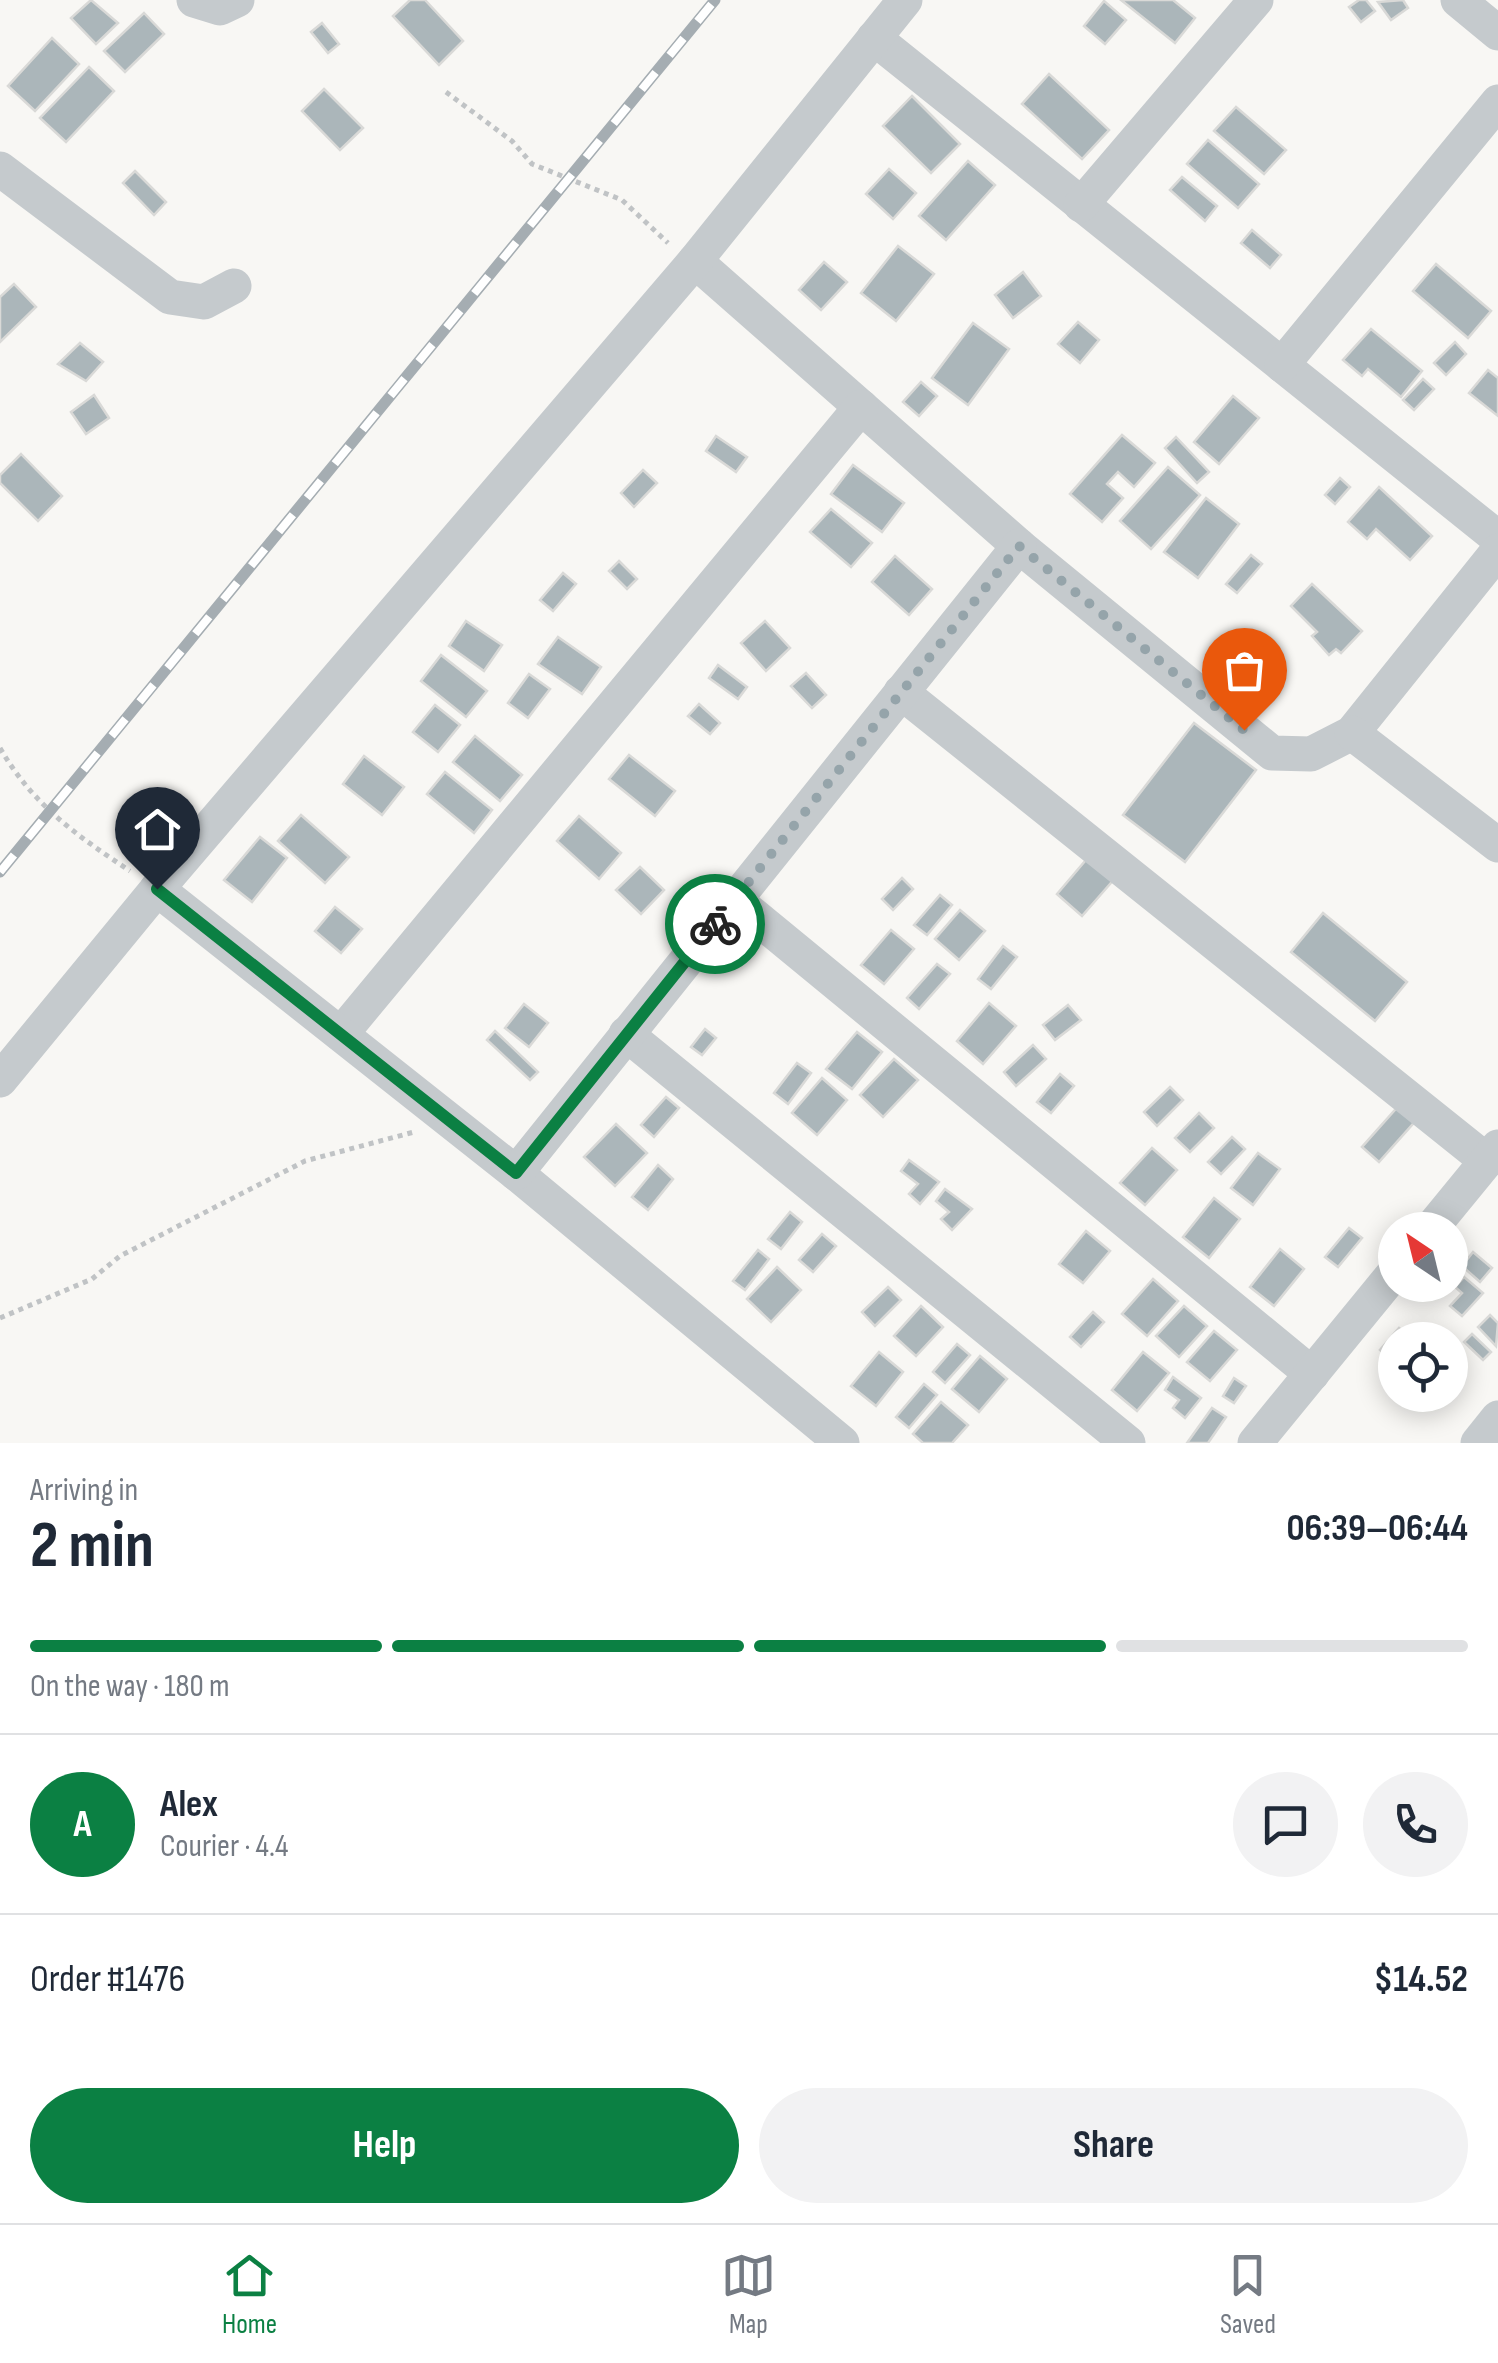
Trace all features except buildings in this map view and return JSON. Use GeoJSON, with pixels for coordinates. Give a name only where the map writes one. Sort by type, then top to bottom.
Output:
{"type":"FeatureCollection","features":[{"type":"Feature","properties":{"kind":"street"},"geometry":{"type":"LineString","coordinates":[[194,0],[220,8],[237,0]]}},
{"type":"Feature","properties":{"kind":"street"},"geometry":{"type":"LineString","coordinates":[[0,1080],[157,889],[695,261],[905,0]]}},
{"type":"Feature","properties":{"kind":"street"},"geometry":{"type":"LineString","coordinates":[[1081,206],[1256,0]]}},
{"type":"Feature","properties":{"kind":"street"},"geometry":{"type":"LineString","coordinates":[[1458,0],[1498,33]]}},
{"type":"Feature","properties":{"kind":"street"},"geometry":{"type":"LineString","coordinates":[[874,38],[1498,538]]}},
{"type":"Feature","properties":{"kind":"street"},"geometry":{"type":"LineString","coordinates":[[1282,365],[1498,102]]}},
{"type":"Feature","properties":{"kind":"street"},"geometry":{"type":"LineString","coordinates":[[0,169],[170,297],[204,302],[234,286]]}},
{"type":"Feature","properties":{"kind":"street"},"geometry":{"type":"LineString","coordinates":[[695,261],[1019,546],[1272,753],[1311,754],[1352,733],[1498,551]]}},
{"type":"Feature","properties":{"kind":"street"},"geometry":{"type":"LineString","coordinates":[[341,1034],[861,407]]}},
{"type":"Feature","properties":{"kind":"street"},"geometry":{"type":"LineString","coordinates":[[516,1173],[1019,546]]}},
{"type":"Feature","properties":{"kind":"street"},"geometry":{"type":"LineString","coordinates":[[900,692],[1492,1154],[1445,1212]]}},
{"type":"Feature","properties":{"kind":"street"},"geometry":{"type":"LineString","coordinates":[[1352,733],[1498,845]]}},
{"type":"Feature","properties":{"kind":"street"},"geometry":{"type":"LineString","coordinates":[[157,889],[516,1173],[842,1443]]}},
{"type":"Feature","properties":{"kind":"street"},"geometry":{"type":"LineString","coordinates":[[735,900],[1312,1374]]}},
{"type":"Feature","properties":{"kind":"street"},"geometry":{"type":"LineString","coordinates":[[626,1034],[1128,1443]]}},
{"type":"Feature","properties":{"kind":"street"},"geometry":{"type":"LineString","coordinates":[[1255,1443],[1378,1293]]}},
{"type":"Feature","properties":{"kind":"street"},"geometry":{"type":"LineString","coordinates":[[1478,1443],[1498,1418]]}},
{"type":"Feature","properties":{"kind":"path"},"geometry":{"type":"LineString","coordinates":[[446,92],[512,141],[532,164],[622,200],[662,239],[695,261]]}},
{"type":"Feature","properties":{"kind":"path"},"geometry":{"type":"LineString","coordinates":[[0,748],[21,785],[48,813],[157,889]]}},
{"type":"Feature","properties":{"kind":"path"},"geometry":{"type":"LineString","coordinates":[[0,1318],[92,1279],[120,1256],[306,1161],[451,1122]]}},
{"type":"Feature","properties":{"kind":"railway"},"geometry":{"type":"LineString","coordinates":[[0,872],[715,0]]}},
{"type":"Feature","properties":{"kind":"way so far"},"geometry":{"type":"LineString","coordinates":[[715,924],[1019,546],[1244,730]]}},
{"type":"Feature","properties":{"kind":"route"},"geometry":{"type":"LineString","coordinates":[[157,889],[516,1173],[715,924]]}}]}
